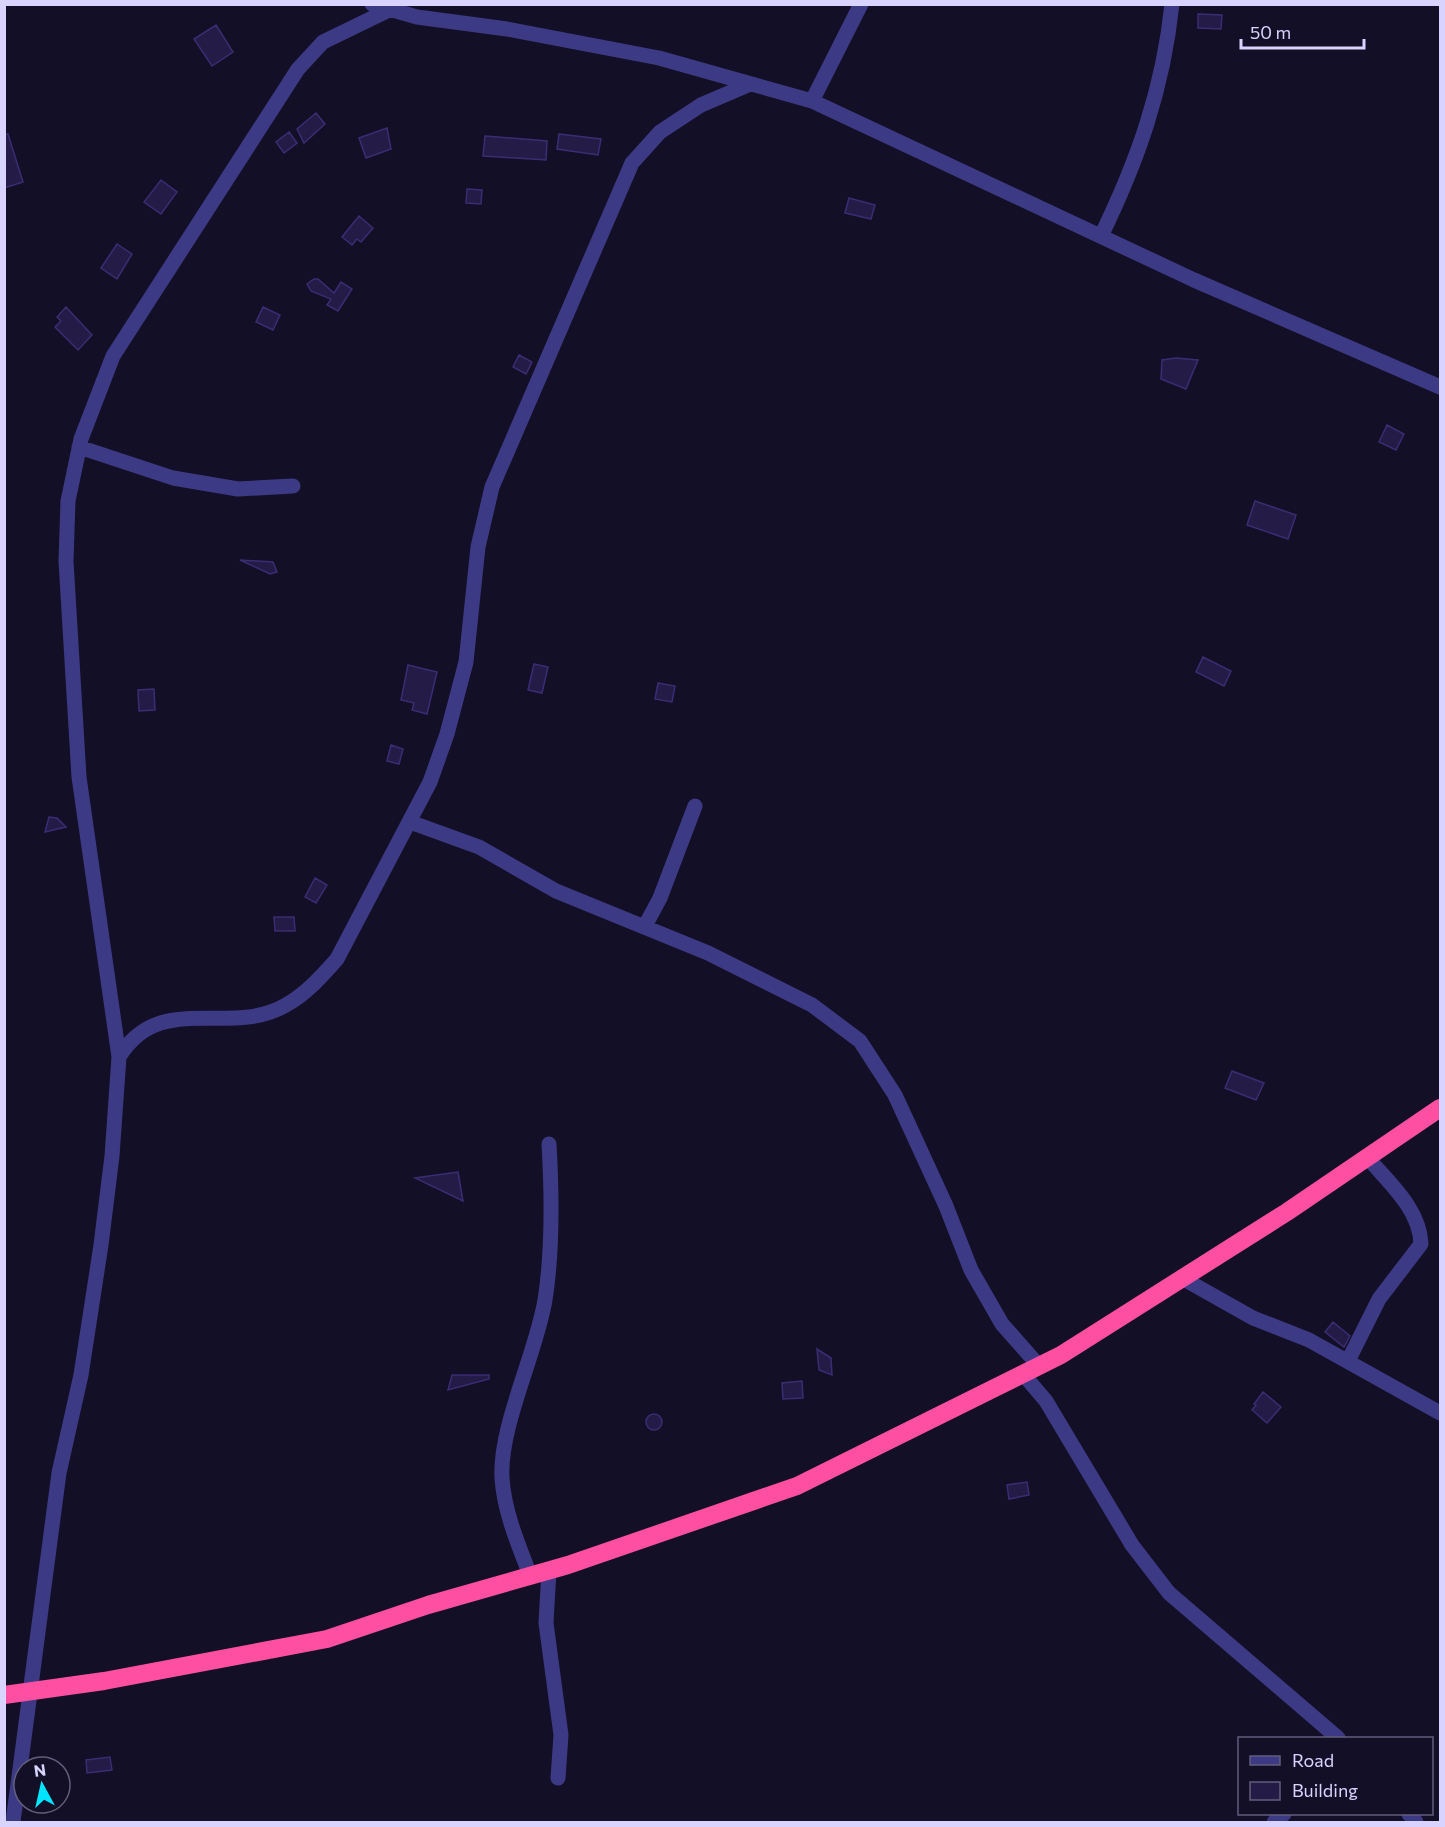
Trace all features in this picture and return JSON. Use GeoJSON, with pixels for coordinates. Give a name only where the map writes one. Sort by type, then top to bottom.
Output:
{"type":"FeatureCollection","features":[{"type":"Feature","properties":{"kind":"highway"},"geometry":{"type":"LineString","coordinates":[[4,1695],[327,1639],[549,1570],[796,1486],[1061,1355],[1368,1158],[1440,1108]]}},
{"type":"Feature","properties":{"kind":"street"},"geometry":{"type":"LineString","coordinates":[[372,4],[389,10]]}},
{"type":"Feature","properties":{"kind":"street"},"geometry":{"type":"LineString","coordinates":[[812,102],[861,4]]}},
{"type":"Feature","properties":{"kind":"street"},"geometry":{"type":"LineString","coordinates":[[1101,236],[1125,187],[1150,119],[1162,75],[1172,4]]}},
{"type":"Feature","properties":{"kind":"street"},"geometry":{"type":"LineString","coordinates":[[13,1822],[59,1473],[81,1375],[101,1245],[112,1156],[119,1058],[78,766],[66,561],[68,501],[79,447],[113,356],[298,69],[323,42],[389,10],[406,9],[659,58],[812,102],[1194,280],[1440,387]]}},
{"type":"Feature","properties":{"kind":"street"},"geometry":{"type":"LineString","coordinates":[[119,1058],[128,1043],[159,1022],[183,1017],[239,1019],[285,1006],[315,984],[337,959],[430,782],[444,743],[466,662],[478,547],[492,487],[632,163],[660,132],[701,105],[750,84]]}},
{"type":"Feature","properties":{"kind":"street"},"geometry":{"type":"LineString","coordinates":[[79,447],[173,478],[238,489],[293,486]]}},
{"type":"Feature","properties":{"kind":"street"},"geometry":{"type":"LineString","coordinates":[[645,926],[660,898],[694,806]]}},
{"type":"Feature","properties":{"kind":"street"},"geometry":{"type":"LineString","coordinates":[[410,822],[479,847],[556,891],[708,953],[812,1005],[860,1041],[895,1095],[946,1206],[971,1270],[1132,1545],[1169,1593],[1337,1737]]}},
{"type":"Feature","properties":{"kind":"street"},"geometry":{"type":"LineString","coordinates":[[530,1575],[515,1538],[502,1478],[511,1424],[536,1341],[545,1299],[550,1231],[549,1144]]}},
{"type":"Feature","properties":{"kind":"street"},"geometry":{"type":"LineString","coordinates":[[1348,1360],[1379,1299],[1421,1244],[1419,1227],[1407,1204],[1368,1158]]}},
{"type":"Feature","properties":{"kind":"street"},"geometry":{"type":"LineString","coordinates":[[1182,1278],[1253,1318],[1309,1340],[1348,1360],[1440,1413]]}},
{"type":"Feature","properties":{"kind":"street"},"geometry":{"type":"LineString","coordinates":[[549,1570],[546,1623],[561,1735],[558,1778]]}},
{"type":"Feature","properties":{"kind":"building"},"geometry":{"type":"Polygon","coordinates":[[[1198,14],[1222,15],[1221,29],[1198,28],[1198,14]]]}},
{"type":"Feature","properties":{"kind":"building"},"geometry":{"type":"Polygon","coordinates":[[[216,25],[233,52],[212,66],[194,39],[216,25]]]}},
{"type":"Feature","properties":{"kind":"building"},"geometry":{"type":"Polygon","coordinates":[[[316,113],[325,124],[304,143],[297,129],[316,113]]]}},
{"type":"Feature","properties":{"kind":"building"},"geometry":{"type":"Polygon","coordinates":[[[387,128],[391,149],[366,158],[359,138],[387,128]]]}},
{"type":"Feature","properties":{"kind":"building"},"geometry":{"type":"Polygon","coordinates":[[[289,132],[297,143],[284,153],[276,142],[289,132]]]}},
{"type":"Feature","properties":{"kind":"building"},"geometry":{"type":"Polygon","coordinates":[[[4,134],[8,134],[23,182],[4,188],[4,134]]]}},
{"type":"Feature","properties":{"kind":"building"},"geometry":{"type":"Polygon","coordinates":[[[559,134],[601,139],[598,155],[557,149],[559,134]]]}},
{"type":"Feature","properties":{"kind":"building"},"geometry":{"type":"Polygon","coordinates":[[[485,136],[547,141],[546,160],[483,156],[485,136]]]}},
{"type":"Feature","properties":{"kind":"building"},"geometry":{"type":"Polygon","coordinates":[[[161,180],[177,192],[161,214],[144,202],[161,180]]]}},
{"type":"Feature","properties":{"kind":"building"},"geometry":{"type":"Polygon","coordinates":[[[467,189],[482,190],[481,204],[466,203],[467,189]]]}},
{"type":"Feature","properties":{"kind":"building"},"geometry":{"type":"Polygon","coordinates":[[[849,198],[875,205],[871,219],[845,213],[849,198]]]}},
{"type":"Feature","properties":{"kind":"building"},"geometry":{"type":"Polygon","coordinates":[[[359,216],[373,228],[361,242],[357,239],[352,245],[342,237],[359,216]]]}},
{"type":"Feature","properties":{"kind":"building"},"geometry":{"type":"Polygon","coordinates":[[[117,244],[132,254],[117,279],[101,268],[117,244]]]}},
{"type":"Feature","properties":{"kind":"building"},"geometry":{"type":"Polygon","coordinates":[[[318,279],[334,293],[341,282],[352,289],[338,311],[327,305],[331,299],[311,291],[307,284],[318,279]]]}},
{"type":"Feature","properties":{"kind":"building"},"geometry":{"type":"Polygon","coordinates":[[[66,307],[92,335],[78,350],[55,327],[61,321],[57,317],[66,307]]]}},
{"type":"Feature","properties":{"kind":"building"},"geometry":{"type":"Polygon","coordinates":[[[263,307],[280,315],[273,330],[256,322],[263,307]]]}},
{"type":"Feature","properties":{"kind":"building"},"geometry":{"type":"Polygon","coordinates":[[[519,355],[532,362],[526,374],[513,367],[519,355]]]}},
{"type":"Feature","properties":{"kind":"building"},"geometry":{"type":"Polygon","coordinates":[[[1176,358],[1198,360],[1186,389],[1161,379],[1162,360],[1176,358]]]}},
{"type":"Feature","properties":{"kind":"building"},"geometry":{"type":"Polygon","coordinates":[[[1387,425],[1404,434],[1396,450],[1379,442],[1387,425]]]}},
{"type":"Feature","properties":{"kind":"building"},"geometry":{"type":"Polygon","coordinates":[[[1255,501],[1296,515],[1288,539],[1247,525],[1255,501]]]}},
{"type":"Feature","properties":{"kind":"building"},"geometry":{"type":"Polygon","coordinates":[[[240,560],[273,562],[277,572],[270,574],[240,560]]]}},
{"type":"Feature","properties":{"kind":"building"},"geometry":{"type":"Polygon","coordinates":[[[1203,657],[1231,671],[1224,686],[1196,672],[1203,657]]]}},
{"type":"Feature","properties":{"kind":"building"},"geometry":{"type":"Polygon","coordinates":[[[534,664],[548,667],[542,693],[528,690],[534,664]]]}},
{"type":"Feature","properties":{"kind":"building"},"geometry":{"type":"Polygon","coordinates":[[[408,665],[437,672],[427,714],[412,710],[414,703],[401,700],[408,665]]]}},
{"type":"Feature","properties":{"kind":"building"},"geometry":{"type":"Polygon","coordinates":[[[658,683],[675,686],[672,702],[655,699],[658,683]]]}},
{"type":"Feature","properties":{"kind":"building"},"geometry":{"type":"Polygon","coordinates":[[[154,689],[155,710],[139,711],[138,690],[154,689]]]}},
{"type":"Feature","properties":{"kind":"building"},"geometry":{"type":"Polygon","coordinates":[[[391,745],[403,749],[399,764],[387,761],[391,745]]]}},
{"type":"Feature","properties":{"kind":"building"},"geometry":{"type":"Polygon","coordinates":[[[49,817],[57,818],[66,827],[45,832],[49,817]]]}},
{"type":"Feature","properties":{"kind":"building"},"geometry":{"type":"Polygon","coordinates":[[[315,878],[327,885],[316,903],[305,897],[315,878]]]}},
{"type":"Feature","properties":{"kind":"building"},"geometry":{"type":"Polygon","coordinates":[[[274,917],[294,917],[295,931],[275,931],[274,917]]]}},
{"type":"Feature","properties":{"kind":"building"},"geometry":{"type":"Polygon","coordinates":[[[1232,1071],[1264,1083],[1256,1100],[1225,1088],[1232,1071]]]}},
{"type":"Feature","properties":{"kind":"building"},"geometry":{"type":"Polygon","coordinates":[[[458,1172],[463,1201],[415,1178],[458,1172]]]}},
{"type":"Feature","properties":{"kind":"building"},"geometry":{"type":"Polygon","coordinates":[[[1333,1322],[1350,1336],[1344,1347],[1325,1332],[1333,1322]]]}},
{"type":"Feature","properties":{"kind":"building"},"geometry":{"type":"Polygon","coordinates":[[[817,1349],[831,1358],[832,1375],[819,1370],[817,1349]]]}},
{"type":"Feature","properties":{"kind":"building"},"geometry":{"type":"Polygon","coordinates":[[[452,1375],[489,1375],[489,1379],[448,1390],[452,1375]]]}},
{"type":"Feature","properties":{"kind":"building"},"geometry":{"type":"Polygon","coordinates":[[[802,1381],[803,1398],[783,1399],[782,1383],[802,1381]]]}},
{"type":"Feature","properties":{"kind":"building"},"geometry":{"type":"Polygon","coordinates":[[[1263,1392],[1281,1407],[1267,1423],[1252,1410],[1263,1392]]]}},
{"type":"Feature","properties":{"kind":"building"},"geometry":{"type":"Polygon","coordinates":[[[654,1414],[660,1416],[662,1422],[660,1428],[654,1430],[648,1428],[646,1422],[648,1416],[654,1414]]]}},
{"type":"Feature","properties":{"kind":"building"},"geometry":{"type":"Polygon","coordinates":[[[1027,1482],[1029,1495],[1009,1499],[1007,1485],[1027,1482]]]}},
{"type":"Feature","properties":{"kind":"building"},"geometry":{"type":"Polygon","coordinates":[[[110,1757],[112,1770],[87,1773],[86,1760],[110,1757]]]}}]}
